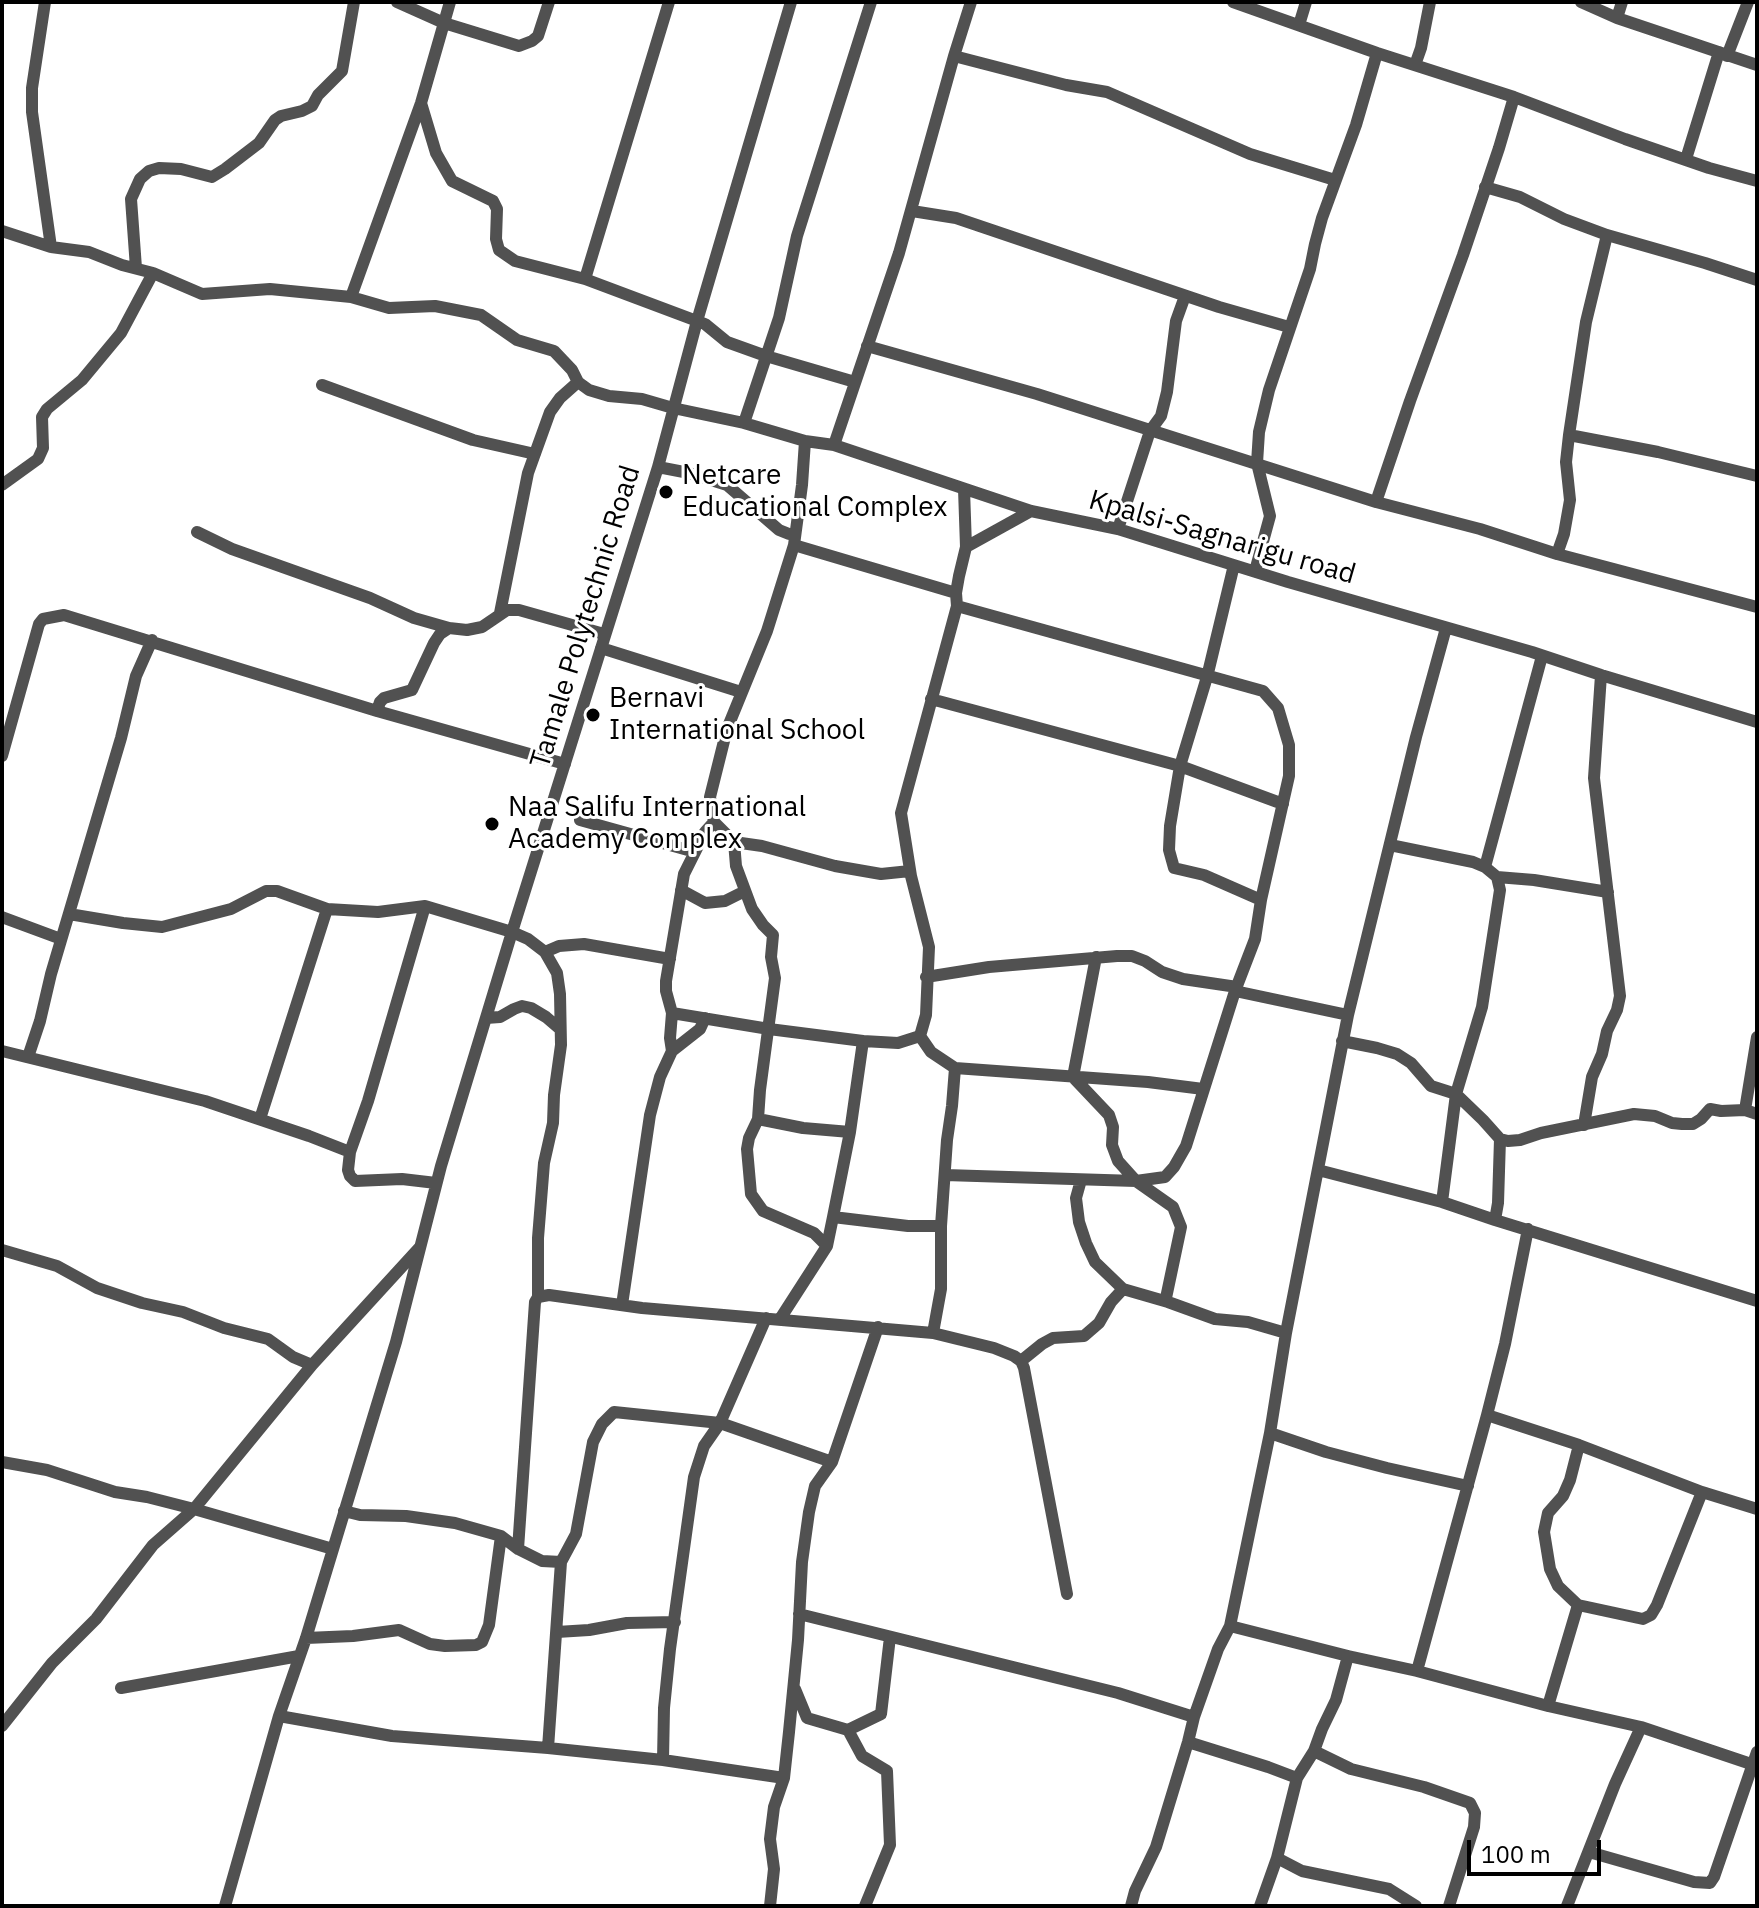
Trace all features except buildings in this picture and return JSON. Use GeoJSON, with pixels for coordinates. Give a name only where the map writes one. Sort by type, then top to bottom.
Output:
{"type":"FeatureCollection","features":[{"type":"Feature","properties":{"kind":"street"},"geometry":{"type":"LineString","coordinates":[[45,2],[32,88],[32,112],[51,247]]}},
{"type":"Feature","properties":{"kind":"street"},"geometry":{"type":"LineString","coordinates":[[136,268],[131,199],[140,179],[149,171],[159,168],[181,169],[212,177],[259,143],[275,120],[312,106],[318,95],[342,71],[354,2]]}},
{"type":"Feature","properties":{"kind":"street"},"geometry":{"type":"LineString","coordinates":[[397,2],[444,23],[519,46],[538,36],[549,2]]}},
{"type":"Feature","properties":{"kind":"street"},"geometry":{"type":"LineString","coordinates":[[351,297],[421,103],[450,2]]}},
{"type":"Feature","properties":{"kind":"street"},"geometry":{"type":"LineString","coordinates":[[585,279],[669,2]]}},
{"type":"Feature","properties":{"kind":"street","name":"Tamale Polytechnic Road"},"geometry":{"type":"LineString","coordinates":[[225,1906],[279,1716],[306,1638],[396,1342],[436,1183],[658,467],[697,321],[791,2]]}},
{"type":"Feature","properties":{"kind":"street"},"geometry":{"type":"LineString","coordinates":[[744,423],[779,318],[797,236],[871,2]]}},
{"type":"Feature","properties":{"kind":"street"},"geometry":{"type":"LineString","coordinates":[[834,445],[912,211],[971,2]]}},
{"type":"Feature","properties":{"kind":"street"},"geometry":{"type":"LineString","coordinates":[[1233,2],[1514,97],[1709,168],[1757,181]]}},
{"type":"Feature","properties":{"kind":"street"},"geometry":{"type":"LineString","coordinates":[[1299,25],[1306,2]]}},
{"type":"Feature","properties":{"kind":"street"},"geometry":{"type":"LineString","coordinates":[[1415,65],[1430,2]]}},
{"type":"Feature","properties":{"kind":"street"},"geometry":{"type":"LineString","coordinates":[[1581,2],[1617,18],[1757,65]]}},
{"type":"Feature","properties":{"kind":"street"},"geometry":{"type":"LineString","coordinates":[[1617,18],[1622,2]]}},
{"type":"Feature","properties":{"kind":"street"},"geometry":{"type":"LineString","coordinates":[[1686,159],[1723,54],[1748,2]]}},
{"type":"Feature","properties":{"kind":"street"},"geometry":{"type":"LineString","coordinates":[[1255,571],[1270,516],[1257,463],[1259,432],[1269,390],[1377,53]]}},
{"type":"Feature","properties":{"kind":"street"},"geometry":{"type":"LineString","coordinates":[[954,56],[1066,85],[1107,92],[1250,154],[1335,180]]}},
{"type":"Feature","properties":{"kind":"street"},"geometry":{"type":"LineString","coordinates":[[1376,502],[1514,97]]}},
{"type":"Feature","properties":{"kind":"street"},"geometry":{"type":"LineString","coordinates":[[421,103],[436,153],[452,181],[493,201],[497,209],[495,224],[499,250],[515,261],[585,279],[697,321],[727,342],[855,382]]}},
{"type":"Feature","properties":{"kind":"street"},"geometry":{"type":"LineString","coordinates":[[1485,187],[1520,197],[1564,219],[1607,235],[1757,280]]}},
{"type":"Feature","properties":{"kind":"street"},"geometry":{"type":"LineString","coordinates":[[912,211],[956,218],[1185,296],[1289,327]]}},
{"type":"Feature","properties":{"kind":"street"},"geometry":{"type":"LineString","coordinates":[[2,231],[51,247],[89,252],[153,273],[202,294],[270,289],[351,297],[389,308],[435,306],[481,315],[517,340],[554,351],[572,370],[578,382],[550,412],[528,473],[500,613]]}},
{"type":"Feature","properties":{"kind":"street"},"geometry":{"type":"LineString","coordinates":[[1557,554],[1570,500],[1566,462],[1586,322],[1607,235]]}},
{"type":"Feature","properties":{"kind":"street"},"geometry":{"type":"LineString","coordinates":[[2,485],[38,459],[43,448],[42,417],[47,409],[82,380],[121,333],[153,273]]}},
{"type":"Feature","properties":{"kind":"street"},"geometry":{"type":"LineString","coordinates":[[1118,529],[1150,431],[1161,416],[1176,321],[1185,296]]}},
{"type":"Feature","properties":{"kind":"street"},"geometry":{"type":"LineString","coordinates":[[867,346],[1037,394],[1376,502],[1757,607]]}},
{"type":"Feature","properties":{"kind":"street","name":"Kpalsi-Sagnarigu road"},"geometry":{"type":"LineString","coordinates":[[578,382],[589,390],[609,396],[642,399],[805,441],[834,445],[1031,511],[1118,529],[1757,722]]}},
{"type":"Feature","properties":{"kind":"street"},"geometry":{"type":"LineString","coordinates":[[322,385],[473,440],[535,454]]}},
{"type":"Feature","properties":{"kind":"street"},"geometry":{"type":"LineString","coordinates":[[1569,435],[1757,476]]}},
{"type":"Feature","properties":{"kind":"street"},"geometry":{"type":"LineString","coordinates":[[805,441],[794,540],[767,631],[727,729],[710,797],[714,822],[734,842],[881,874],[910,871]]}},
{"type":"Feature","properties":{"kind":"street"},"geometry":{"type":"LineString","coordinates":[[658,467],[727,485],[794,540],[957,599],[1207,677],[1263,691],[1278,708],[1289,745],[1289,776],[1255,939],[1186,1146],[1174,1167],[1165,1177],[1136,1181],[945,1175]]}},
{"type":"Feature","properties":{"kind":"street"},"geometry":{"type":"LineString","coordinates":[[920,1036],[926,1015],[929,947],[910,871],[901,813],[957,599],[966,547],[964,489]]}},
{"type":"Feature","properties":{"kind":"street"},"geometry":{"type":"LineString","coordinates":[[966,547],[1031,511]]}},
{"type":"Feature","properties":{"kind":"street"},"geometry":{"type":"LineString","coordinates":[[197,532],[232,549],[370,598],[414,618],[449,628],[467,630],[482,627],[500,613],[519,610],[604,634]]}},
{"type":"Feature","properties":{"kind":"street"},"geometry":{"type":"LineString","coordinates":[[1234,565],[1207,677],[1180,766],[1169,850],[1174,868],[1204,875],[1261,900]]}},
{"type":"Feature","properties":{"kind":"street"},"geometry":{"type":"LineString","coordinates":[[2,756],[8,709],[39,624],[43,619],[64,615],[377,711],[565,764]]}},
{"type":"Feature","properties":{"kind":"street"},"geometry":{"type":"LineString","coordinates":[[377,711],[384,698],[412,690],[434,643],[449,628]]}},
{"type":"Feature","properties":{"kind":"street"},"geometry":{"type":"LineString","coordinates":[[1131,1906],[1156,1847],[1194,1717],[1218,1649],[1230,1626],[1270,1433],[1342,1041],[1416,737],[1446,628]]}},
{"type":"Feature","properties":{"kind":"street"},"geometry":{"type":"LineString","coordinates":[[28,1057],[121,738],[136,676],[152,640]]}},
{"type":"Feature","properties":{"kind":"street"},"geometry":{"type":"LineString","coordinates":[[601,648],[741,692]]}},
{"type":"Feature","properties":{"kind":"street"},"geometry":{"type":"LineString","coordinates":[[1485,867],[1542,656]]}},
{"type":"Feature","properties":{"kind":"street"},"geometry":{"type":"LineString","coordinates":[[1584,1125],[1592,1077],[1620,996],[1594,778],[1601,675]]}},
{"type":"Feature","properties":{"kind":"street"},"geometry":{"type":"LineString","coordinates":[[931,699],[1180,766],[1283,804]]}},
{"type":"Feature","properties":{"kind":"street"},"geometry":{"type":"LineString","coordinates":[[580,820],[695,852]]}},
{"type":"Feature","properties":{"kind":"street"},"geometry":{"type":"LineString","coordinates":[[672,1051],[672,1013],[666,991],[681,890],[684,874],[705,832],[714,822]]}},
{"type":"Feature","properties":{"kind":"street"},"geometry":{"type":"LineString","coordinates":[[734,842],[736,866],[752,909],[773,935],[771,957],[775,978],[769,1029],[758,1119],[747,1149],[751,1194],[763,1211],[814,1233],[827,1246]]}},
{"type":"Feature","properties":{"kind":"street"},"geometry":{"type":"LineString","coordinates":[[1390,845],[1473,862],[1497,877],[1608,892]]}},
{"type":"Feature","properties":{"kind":"street"},"geometry":{"type":"LineString","coordinates":[[1442,1202],[1456,1094],[1482,1007],[1500,890],[1497,877]]}},
{"type":"Feature","properties":{"kind":"street"},"geometry":{"type":"LineString","coordinates":[[681,890],[705,903],[725,901],[745,891]]}},
{"type":"Feature","properties":{"kind":"street"},"geometry":{"type":"LineString","coordinates":[[69,914],[162,927],[231,909],[266,891],[277,891],[327,909],[378,912],[425,906],[512,932],[545,952],[557,973],[561,1045],[553,1123],[544,1163],[538,1238],[538,1297],[535,1302],[518,1549]]}},
{"type":"Feature","properties":{"kind":"street"},"geometry":{"type":"LineString","coordinates":[[425,906],[350,1152],[348,1170],[355,1181],[402,1179],[436,1183]]}},
{"type":"Feature","properties":{"kind":"street"},"geometry":{"type":"LineString","coordinates":[[260,1119],[327,909]]}},
{"type":"Feature","properties":{"kind":"street"},"geometry":{"type":"LineString","coordinates":[[2,917],[61,939]]}},
{"type":"Feature","properties":{"kind":"street"},"geometry":{"type":"LineString","coordinates":[[545,952],[559,946],[584,944],[670,959]]}},
{"type":"Feature","properties":{"kind":"street"},"geometry":{"type":"LineString","coordinates":[[926,977],[989,967],[1132,956],[1183,979],[1348,1015]]}},
{"type":"Feature","properties":{"kind":"street"},"geometry":{"type":"LineString","coordinates":[[1073,1077],[1096,957]]}},
{"type":"Feature","properties":{"kind":"street"},"geometry":{"type":"LineString","coordinates":[[486,1018],[500,1017],[522,1006],[546,1017],[560,1029]]}},
{"type":"Feature","properties":{"kind":"street"},"geometry":{"type":"LineString","coordinates":[[672,1013],[863,1041],[898,1043],[920,1036]]}},
{"type":"Feature","properties":{"kind":"street"},"geometry":{"type":"LineString","coordinates":[[622,1305],[650,1115],[660,1077],[672,1051],[700,1029],[705,1018]]}},
{"type":"Feature","properties":{"kind":"street"},"geometry":{"type":"LineString","coordinates":[[920,1036],[931,1052],[955,1068],[1203,1089]]}},
{"type":"Feature","properties":{"kind":"street"},"geometry":{"type":"LineString","coordinates":[[1500,1139],[1520,1140],[1634,1114],[1655,1116],[1672,1123],[1693,1124],[1710,1109],[1751,1112],[1757,1037]]}},
{"type":"Feature","properties":{"kind":"street"},"geometry":{"type":"LineString","coordinates":[[780,1319],[827,1246],[850,1132],[863,1041]]}},
{"type":"Feature","properties":{"kind":"street"},"geometry":{"type":"LineString","coordinates":[[1342,1041],[1397,1054],[1411,1063],[1431,1086],[1456,1094],[1500,1139],[1495,1220]]}},
{"type":"Feature","properties":{"kind":"street"},"geometry":{"type":"LineString","coordinates":[[2,1051],[205,1101],[350,1152]]}},
{"type":"Feature","properties":{"kind":"street"},"geometry":{"type":"LineString","coordinates":[[933,1333],[941,1289],[941,1226],[955,1068]]}},
{"type":"Feature","properties":{"kind":"street"},"geometry":{"type":"LineString","coordinates":[[1073,1077],[1109,1115],[1113,1127],[1114,1155],[1136,1181],[1173,1207],[1181,1227],[1166,1298],[1168,1302]]}},
{"type":"Feature","properties":{"kind":"street"},"geometry":{"type":"LineString","coordinates":[[758,1119],[803,1128],[850,1132]]}},
{"type":"Feature","properties":{"kind":"street"},"geometry":{"type":"LineString","coordinates":[[1318,1170],[1442,1202],[1757,1301]]}},
{"type":"Feature","properties":{"kind":"street"},"geometry":{"type":"LineString","coordinates":[[1081,1180],[1076,1198],[1086,1243],[1095,1262],[1123,1289],[1215,1319],[1248,1322],[1286,1333]]}},
{"type":"Feature","properties":{"kind":"street"},"geometry":{"type":"LineString","coordinates":[[833,1217],[908,1226],[941,1226]]}},
{"type":"Feature","properties":{"kind":"street"},"geometry":{"type":"LineString","coordinates":[[1417,1671],[1505,1344],[1528,1229]]}},
{"type":"Feature","properties":{"kind":"street"},"geometry":{"type":"LineString","coordinates":[[2,1726],[52,1663],[96,1619],[153,1545],[194,1509],[312,1365],[422,1245]]}},
{"type":"Feature","properties":{"kind":"street"},"geometry":{"type":"LineString","coordinates":[[2,1250],[57,1266],[97,1288],[268,1339],[293,1357],[312,1365]]}},
{"type":"Feature","properties":{"kind":"street"},"geometry":{"type":"LineString","coordinates":[[1021,1361],[1053,1338],[1084,1336],[1099,1323],[1123,1289]]}},
{"type":"Feature","properties":{"kind":"street"},"geometry":{"type":"LineString","coordinates":[[538,1297],[549,1295],[622,1305],[933,1333],[994,1348],[1021,1361]]}},
{"type":"Feature","properties":{"kind":"street"},"geometry":{"type":"LineString","coordinates":[[663,1760],[664,1708],[694,1477],[704,1446],[720,1423],[766,1318]]}},
{"type":"Feature","properties":{"kind":"street"},"geometry":{"type":"LineString","coordinates":[[770,1906],[774,1869],[770,1839],[774,1807],[784,1778],[809,1512],[815,1486],[832,1462],[878,1327]]}},
{"type":"Feature","properties":{"kind":"street"},"geometry":{"type":"LineString","coordinates":[[1021,1361],[1067,1594]]}},
{"type":"Feature","properties":{"kind":"street"},"geometry":{"type":"LineString","coordinates":[[548,1748],[561,1562],[576,1534],[593,1442],[602,1424],[614,1412],[720,1423],[832,1462]]}},
{"type":"Feature","properties":{"kind":"street"},"geometry":{"type":"LineString","coordinates":[[1487,1415],[1757,1509]]}},
{"type":"Feature","properties":{"kind":"street"},"geometry":{"type":"LineString","coordinates":[[1270,1433],[1326,1452],[1468,1486]]}},
{"type":"Feature","properties":{"kind":"street"},"geometry":{"type":"LineString","coordinates":[[1579,1445],[1570,1480],[1563,1496],[1548,1513],[1544,1532],[1550,1569],[1558,1586],[1578,1605],[1643,1619],[1651,1615],[1702,1492]]}},
{"type":"Feature","properties":{"kind":"street"},"geometry":{"type":"LineString","coordinates":[[2,1462],[47,1470],[115,1492],[194,1509],[333,1549]]}},
{"type":"Feature","properties":{"kind":"street"},"geometry":{"type":"LineString","coordinates":[[344,1511],[455,1523],[501,1536],[542,1561],[561,1562]]}},
{"type":"Feature","properties":{"kind":"street"},"geometry":{"type":"LineString","coordinates":[[306,1638],[399,1630],[430,1644],[476,1645],[482,1642],[489,1625],[501,1536]]}},
{"type":"Feature","properties":{"kind":"street"},"geometry":{"type":"LineString","coordinates":[[1548,1706],[1578,1605]]}},
{"type":"Feature","properties":{"kind":"street"},"geometry":{"type":"LineString","coordinates":[[799,1614],[1118,1693],[1194,1717]]}},
{"type":"Feature","properties":{"kind":"street"},"geometry":{"type":"LineString","coordinates":[[557,1632],[627,1623],[675,1622]]}},
{"type":"Feature","properties":{"kind":"street"},"geometry":{"type":"LineString","coordinates":[[1230,1626],[1641,1727],[1756,1761],[1710,1883],[1694,1882],[1589,1852]]}},
{"type":"Feature","properties":{"kind":"street"},"geometry":{"type":"LineString","coordinates":[[793,1684],[807,1718],[848,1730],[881,1714],[890,1637]]}},
{"type":"Feature","properties":{"kind":"street"},"geometry":{"type":"LineString","coordinates":[[121,1688],[299,1656]]}},
{"type":"Feature","properties":{"kind":"street"},"geometry":{"type":"LineString","coordinates":[[1260,1906],[1277,1858],[1297,1778],[1314,1751],[1336,1700],[1348,1656]]}},
{"type":"Feature","properties":{"kind":"street"},"geometry":{"type":"LineString","coordinates":[[279,1716],[392,1736],[663,1760],[784,1778]]}},
{"type":"Feature","properties":{"kind":"street"},"geometry":{"type":"LineString","coordinates":[[1567,1906],[1641,1727]]}},
{"type":"Feature","properties":{"kind":"street"},"geometry":{"type":"LineString","coordinates":[[848,1730],[862,1756],[887,1771],[890,1845],[865,1906]]}},
{"type":"Feature","properties":{"kind":"street"},"geometry":{"type":"LineString","coordinates":[[1188,1742],[1297,1778]]}},
{"type":"Feature","properties":{"kind":"street"},"geometry":{"type":"LineString","coordinates":[[1314,1751],[1351,1769],[1424,1787],[1470,1803],[1475,1813],[1474,1827],[1449,1906]]}},
{"type":"Feature","properties":{"kind":"street"},"geometry":{"type":"LineString","coordinates":[[1277,1858],[1302,1871],[1389,1889],[1416,1906]]}},
{"type":"Feature","properties":{"kind":"place","name":"Netcare Educational Complex"},"geometry":{"type":"Point","coordinates":[666,492]}},
{"type":"Feature","properties":{"kind":"place","name":"Bernavi International School"},"geometry":{"type":"Point","coordinates":[593,715]}},
{"type":"Feature","properties":{"kind":"place","name":"Naa Salifu International Academy Complex"},"geometry":{"type":"Point","coordinates":[492,824]}}]}
